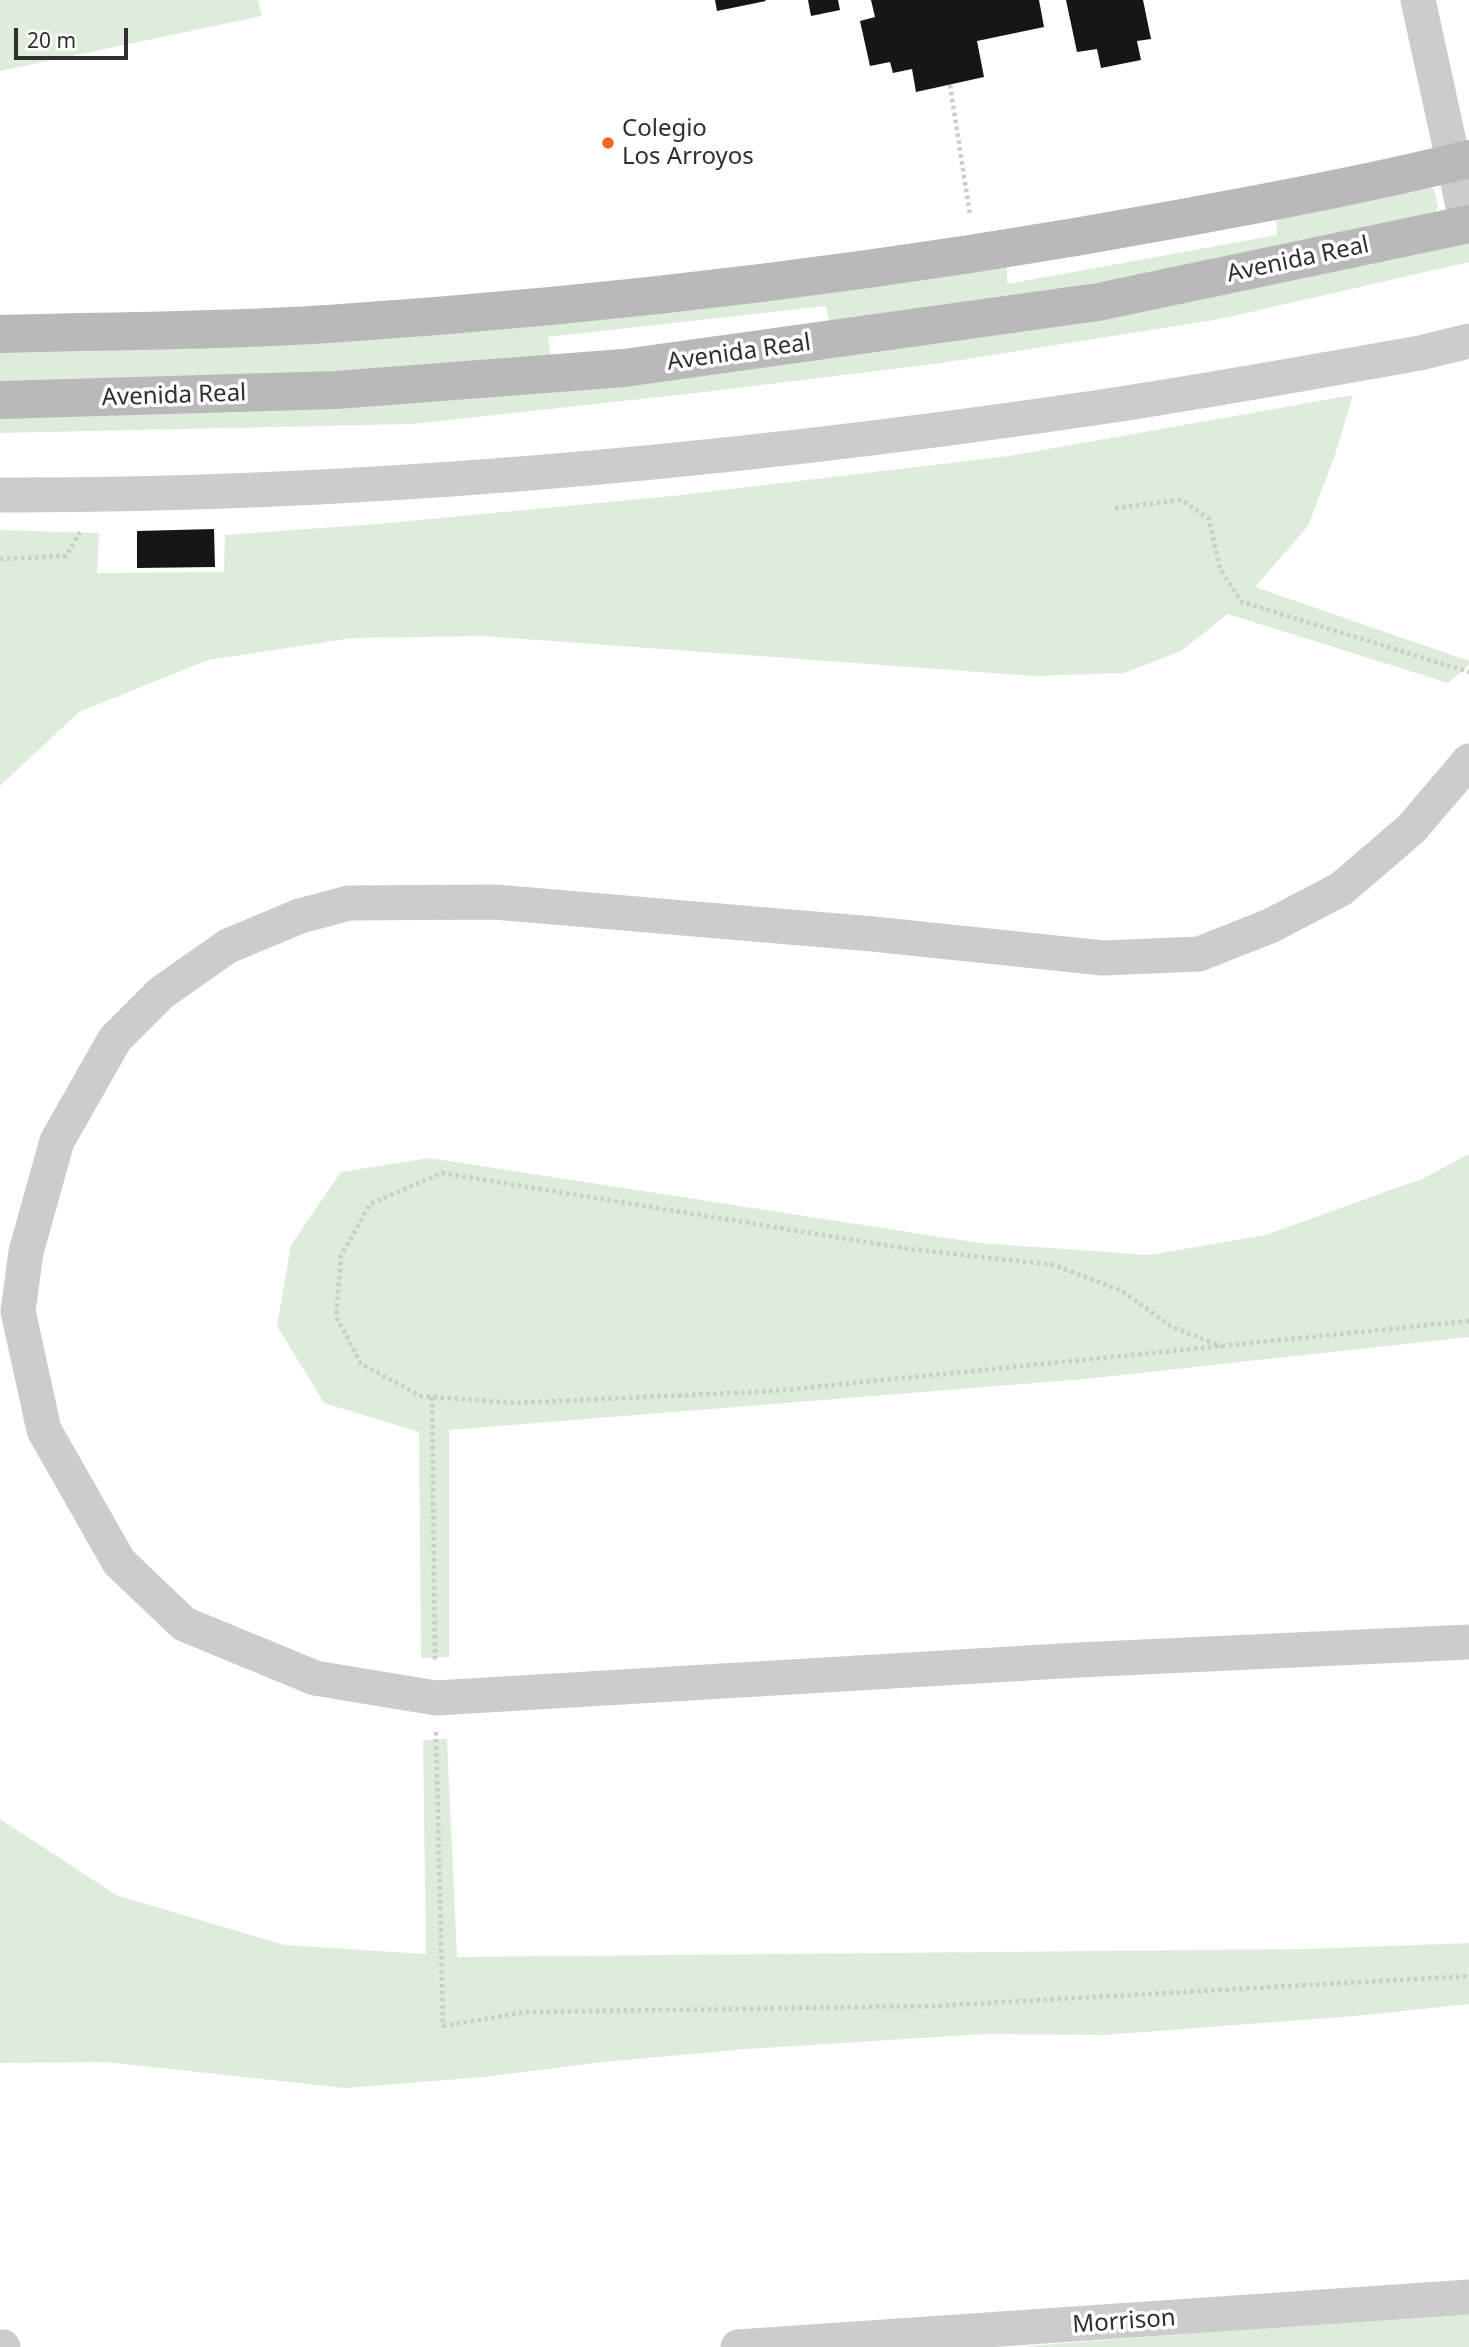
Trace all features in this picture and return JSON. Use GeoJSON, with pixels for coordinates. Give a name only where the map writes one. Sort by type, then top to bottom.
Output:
{"type":"FeatureCollection","features":[{"type":"Feature","properties":{"kind":"main road"},"geometry":{"type":"LineString","coordinates":[[0,334],[324,324],[607,303],[780,283],[978,254],[1375,182],[1462,161]]}},
{"type":"Feature","properties":{"kind":"main road","name":"Avenida Real"},"geometry":{"type":"LineString","coordinates":[[0,400],[337,390],[624,369],[1098,302],[1468,224]]}},
{"type":"Feature","properties":{"kind":"street"},"geometry":{"type":"LineString","coordinates":[[1418,0],[1462,161],[1468,224]]}},
{"type":"Feature","properties":{"kind":"street"},"geometry":{"type":"LineString","coordinates":[[0,495],[102,495],[401,482],[744,454],[1096,408],[1420,354],[1469,341]]}},
{"type":"Feature","properties":{"kind":"street"},"geometry":{"type":"LineString","coordinates":[[1469,761],[1412,830],[1341,889],[1270,926],[1199,954],[1103,958],[873,934],[494,902],[349,903],[300,916],[228,946],[161,993],[115,1039],[57,1141],[33,1224],[18,1311],[44,1430],[120,1562],[184,1624],[315,1678],[436,1698],[1078,1660],[1469,1642]]}},
{"type":"Feature","properties":{"kind":"street","name":"Morrison"},"geometry":{"type":"LineString","coordinates":[[738,2347],[1469,2297]]}},
{"type":"Feature","properties":{"kind":"path"},"geometry":{"type":"LineString","coordinates":[[950,85],[961,169],[978,254]]}},
{"type":"Feature","properties":{"kind":"path"},"geometry":{"type":"LineString","coordinates":[[0,559],[66,556],[102,495]]}},
{"type":"Feature","properties":{"kind":"path"},"geometry":{"type":"LineString","coordinates":[[1115,508],[1181,500],[1209,519],[1220,569],[1242,602],[1469,672]]}},
{"type":"Feature","properties":{"kind":"path"},"geometry":{"type":"LineString","coordinates":[[1223,1347],[1172,1327],[1122,1291],[1054,1265],[909,1250],[442,1173],[370,1204],[341,1256],[336,1316],[361,1364],[421,1396],[517,1403],[774,1391],[1223,1347],[1469,1321]]}},
{"type":"Feature","properties":{"kind":"path"},"geometry":{"type":"LineString","coordinates":[[432,1397],[443,2026],[526,2012],[934,2006],[1469,1976]]}},
{"type":"Feature","properties":{"kind":"green space"},"geometry":{"type":"Polygon","coordinates":[[[0,0],[258,0],[262,16],[0,71],[0,0]]]}},
{"type":"Feature","properties":{"kind":"green space"},"geometry":{"type":"Polygon","coordinates":[[[1425,186],[1434,189],[1438,208],[1431,217],[1132,277],[830,325],[826,306],[548,337],[551,358],[243,377],[0,381],[0,343],[1007,263],[1007,284],[1277,235],[1276,215],[1425,186]]]}},
{"type":"Feature","properties":{"kind":"green space"},"geometry":{"type":"Polygon","coordinates":[[[1469,224],[1469,262],[1220,319],[942,363],[412,424],[0,433],[0,400],[624,368],[1469,224]]]}},
{"type":"Feature","properties":{"kind":"green space"},"geometry":{"type":"Polygon","coordinates":[[[1353,395],[1335,455],[1308,526],[1255,587],[1469,661],[1469,665],[1448,683],[1228,614],[1181,651],[1124,673],[1034,676],[483,636],[353,638],[208,660],[79,712],[0,786],[0,530],[99,533],[97,573],[224,572],[225,535],[377,524],[672,496],[1009,456],[1353,395]]]}},
{"type":"Feature","properties":{"kind":"green space"},"geometry":{"type":"Polygon","coordinates":[[[1469,1154],[1469,1337],[1085,1379],[449,1430],[449,1657],[421,1658],[419,1432],[324,1403],[277,1326],[291,1245],[341,1172],[429,1158],[980,1243],[1149,1255],[1266,1235],[1424,1178],[1469,1154]]]}},
{"type":"Feature","properties":{"kind":"green space"},"geometry":{"type":"Polygon","coordinates":[[[447,1739],[457,1957],[1308,1949],[1469,1943],[1469,2004],[1355,2016],[1104,2035],[984,2034],[747,2049],[603,2062],[484,2077],[345,2088],[106,2062],[0,2063],[0,1819],[116,1895],[284,1945],[426,1954],[423,1740],[447,1739]]]}},
{"type":"Feature","properties":{"kind":"green space"},"geometry":{"type":"Polygon","coordinates":[[[1469,2312],[1469,2347],[1016,2347],[1469,2312]]]}},
{"type":"Feature","properties":{"kind":"building"},"geometry":{"type":"Polygon","coordinates":[[[715,0],[765,0],[766,1],[717,11],[715,0]]]}},
{"type":"Feature","properties":{"kind":"building"},"geometry":{"type":"Polygon","coordinates":[[[808,0],[838,0],[840,10],[811,16],[808,0]]]}},
{"type":"Feature","properties":{"kind":"building"},"geometry":{"type":"Polygon","coordinates":[[[871,0],[1039,0],[1044,27],[977,41],[984,77],[916,92],[912,69],[893,73],[890,62],[870,66],[860,21],[875,17],[871,0]]]}},
{"type":"Feature","properties":{"kind":"building"},"geometry":{"type":"Polygon","coordinates":[[[1066,0],[1143,0],[1151,39],[1137,41],[1141,60],[1101,68],[1097,49],[1077,52],[1066,0]]]}},
{"type":"Feature","properties":{"kind":"building"},"geometry":{"type":"Polygon","coordinates":[[[214,529],[215,567],[137,568],[137,531],[214,529]]]}},
{"type":"Feature","properties":{"kind":"place","name":"Colegio Los Arroyos"},"geometry":{"type":"Point","coordinates":[608,143]}}]}
